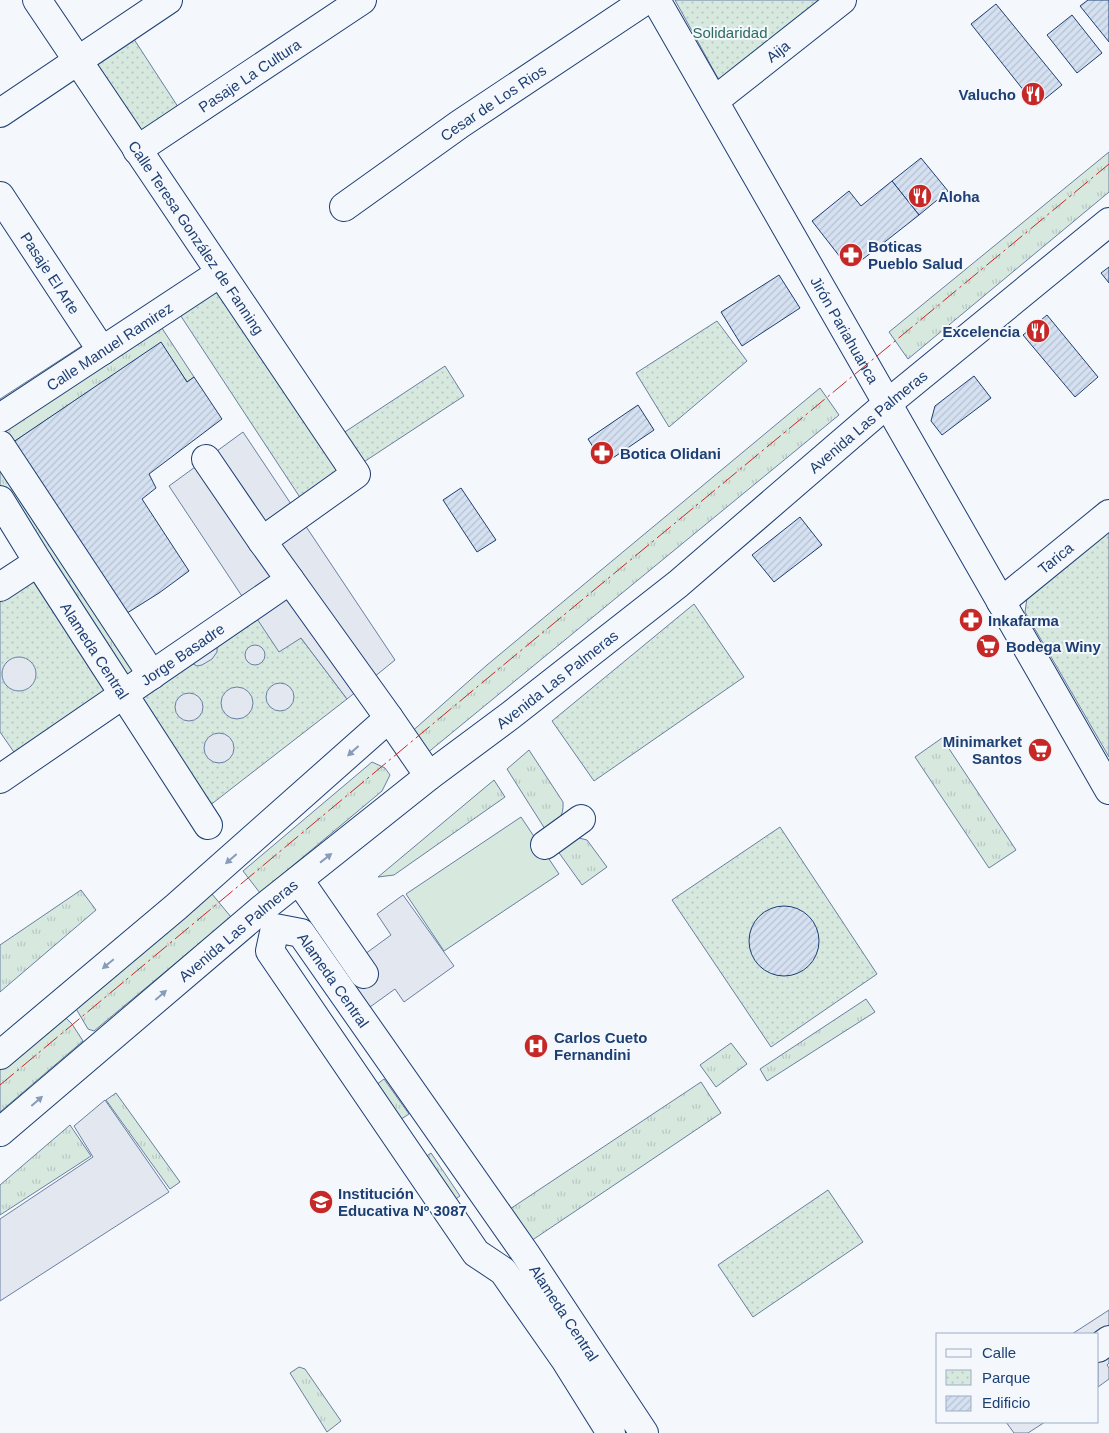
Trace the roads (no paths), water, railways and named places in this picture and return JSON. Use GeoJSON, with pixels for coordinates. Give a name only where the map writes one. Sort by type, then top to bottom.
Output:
{"type":"FeatureCollection","features":[{"type":"Feature","properties":{"kind":"street","name":"Calle Teresa González de Fanning"},"geometry":{"type":"LineString","coordinates":[[38,0],[356,474],[262,541]]}},
{"type":"Feature","properties":{"kind":"street"},"geometry":{"type":"LineString","coordinates":[[0,113],[168,0]]}},
{"type":"Feature","properties":{"kind":"street","name":"Pasaje La Cultura"},"geometry":{"type":"LineString","coordinates":[[137,150],[362,0]]}},
{"type":"Feature","properties":{"kind":"street","name":"Cesar de Los Rios"},"geometry":{"type":"LineString","coordinates":[[344,208],[460,124],[646,0]]}},
{"type":"Feature","properties":{"kind":"street","name":"Jirón Pariahuanca"},"geometry":{"type":"LineString","coordinates":[[656,0],[1109,790]]}},
{"type":"Feature","properties":{"kind":"street","name":"Aija"},"geometry":{"type":"LineString","coordinates":[[714,100],[842,0]]}},
{"type":"Feature","properties":{"kind":"street","name":"Pasaje El Arte"},"geometry":{"type":"LineString","coordinates":[[0,196],[102,350]]}},
{"type":"Feature","properties":{"kind":"street","name":"Avenida Las Palmeras"},"geometry":{"type":"LineString","coordinates":[[0,1132],[299,880],[429,776],[511,715],[678,584],[888,403],[1109,222]]}},
{"type":"Feature","properties":{"kind":"street","name":"Calle Manuel Ramirez"},"geometry":{"type":"LineString","coordinates":[[0,418],[220,273]]}},
{"type":"Feature","properties":{"kind":"street"},"geometry":{"type":"LineString","coordinates":[[0,445],[152,675]]}},
{"type":"Feature","properties":{"kind":"street"},"geometry":{"type":"LineString","coordinates":[[206,459],[429,776]]}},
{"type":"Feature","properties":{"kind":"street","name":"Alameda Central"},"geometry":{"type":"LineString","coordinates":[[0,500],[123,695],[208,825]]}},
{"type":"Feature","properties":{"kind":"street","name":"Tarica"},"geometry":{"type":"LineString","coordinates":[[1001,602],[1109,514]]}},
{"type":"Feature","properties":{"kind":"street"},"geometry":{"type":"LineString","coordinates":[[0,587],[38,562]]}},
{"type":"Feature","properties":{"kind":"street","name":"Jorge Basadre"},"geometry":{"type":"LineString","coordinates":[[0,779],[290,580]]}},
{"type":"Feature","properties":{"kind":"street"},"geometry":{"type":"LineString","coordinates":[[0,1055],[176,907],[389,718]]}},
{"type":"Feature","properties":{"kind":"street"},"geometry":{"type":"LineString","coordinates":[[545,845],[581,819]]}},
{"type":"Feature","properties":{"kind":"street"},"geometry":{"type":"LineString","coordinates":[[299,880],[364,974]]}},
{"type":"Feature","properties":{"kind":"street","name":"Alameda Central"},"geometry":{"type":"LineString","coordinates":[[611,1433],[566,1361],[503,1271],[476,1253],[270,951],[275,928],[301,933],[525,1253],[644,1433]]}},
{"type":"Feature","properties":{"kind":"place","name":"Valucho"},"geometry":{"type":"Point","coordinates":[1033,94]}},
{"type":"Feature","properties":{"kind":"place","name":"Aloha"},"geometry":{"type":"Point","coordinates":[920,196]}},
{"type":"Feature","properties":{"kind":"place","name":"Boticas Pueblo Salud"},"geometry":{"type":"Point","coordinates":[851,255]}},
{"type":"Feature","properties":{"kind":"place","name":"Excelencia"},"geometry":{"type":"Point","coordinates":[1038,331]}},
{"type":"Feature","properties":{"kind":"place","name":"Botica Olidani"},"geometry":{"type":"Point","coordinates":[602,453]}},
{"type":"Feature","properties":{"kind":"place","name":"Inkafarma"},"geometry":{"type":"Point","coordinates":[971,620]}},
{"type":"Feature","properties":{"kind":"place","name":"Bodega Winy"},"geometry":{"type":"Point","coordinates":[988,646]}},
{"type":"Feature","properties":{"kind":"place","name":"Minimarket Santos"},"geometry":{"type":"Point","coordinates":[1040,750]}},
{"type":"Feature","properties":{"kind":"place","name":"Carlos Cueto Fernandini"},"geometry":{"type":"Point","coordinates":[536,1046]}},
{"type":"Feature","properties":{"kind":"place","name":"Institución Educativa Nº 3087"},"geometry":{"type":"Point","coordinates":[321,1202]}},
{"type":"Feature","properties":{"kind":"park label","name":"Solidaridad"},"geometry":{"type":"Point","coordinates":[730,32]}}]}
